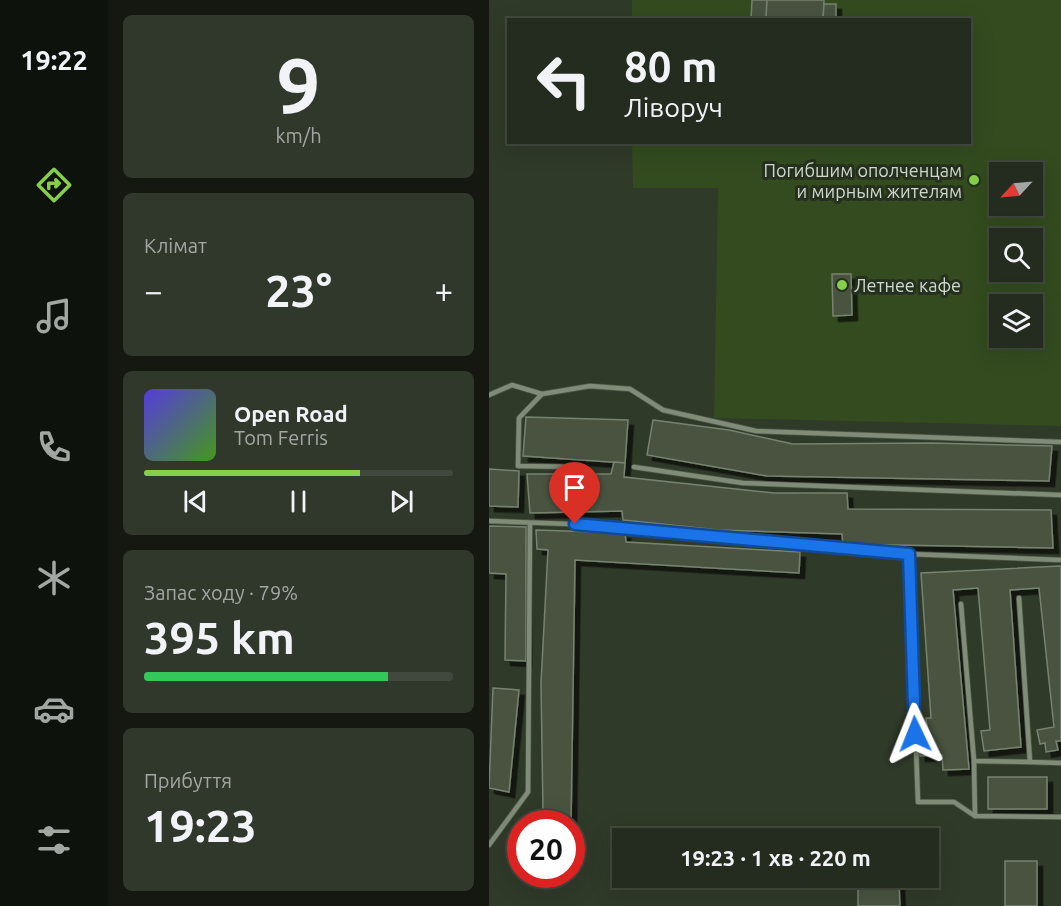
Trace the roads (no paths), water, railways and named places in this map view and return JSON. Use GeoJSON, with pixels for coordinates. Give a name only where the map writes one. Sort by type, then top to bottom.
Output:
{"type":"FeatureCollection","features":[{"type":"Feature","properties":{"kind":"lane"},"geometry":{"type":"LineString","coordinates":[[489,395],[513,385],[542,394],[590,386],[630,388],[663,410],[756,431],[1061,442]]}},
{"type":"Feature","properties":{"kind":"lane"},"geometry":{"type":"LineString","coordinates":[[542,394],[519,418],[518,466],[583,467]]}},
{"type":"Feature","properties":{"kind":"lane"},"geometry":{"type":"LineString","coordinates":[[634,467],[743,483],[1061,495]]}},
{"type":"Feature","properties":{"kind":"lane"},"geometry":{"type":"LineString","coordinates":[[489,521],[597,525],[909,554],[1061,561]]}},
{"type":"Feature","properties":{"kind":"lane"},"geometry":{"type":"LineString","coordinates":[[489,845],[528,792],[530,523]]}},
{"type":"Feature","properties":{"kind":"lane"},"geometry":{"type":"LineString","coordinates":[[909,554],[918,802],[954,802],[975,816],[1061,817]]}},
{"type":"Feature","properties":{"kind":"lane"},"geometry":{"type":"LineString","coordinates":[[1019,598],[1030,762]]}},
{"type":"Feature","properties":{"kind":"lane"},"geometry":{"type":"LineString","coordinates":[[960,604],[974,761],[975,816]]}},
{"type":"Feature","properties":{"kind":"lane"},"geometry":{"type":"LineString","coordinates":[[974,761],[1061,763]]}},
{"type":"Feature","properties":{"kind":"place","name":"Погибшим ополченцам и мирным жителям"},"geometry":{"type":"Point","coordinates":[974,180]}},
{"type":"Feature","properties":{"kind":"place","name":"Летнее кафе"},"geometry":{"type":"Point","coordinates":[842,285]}}]}
